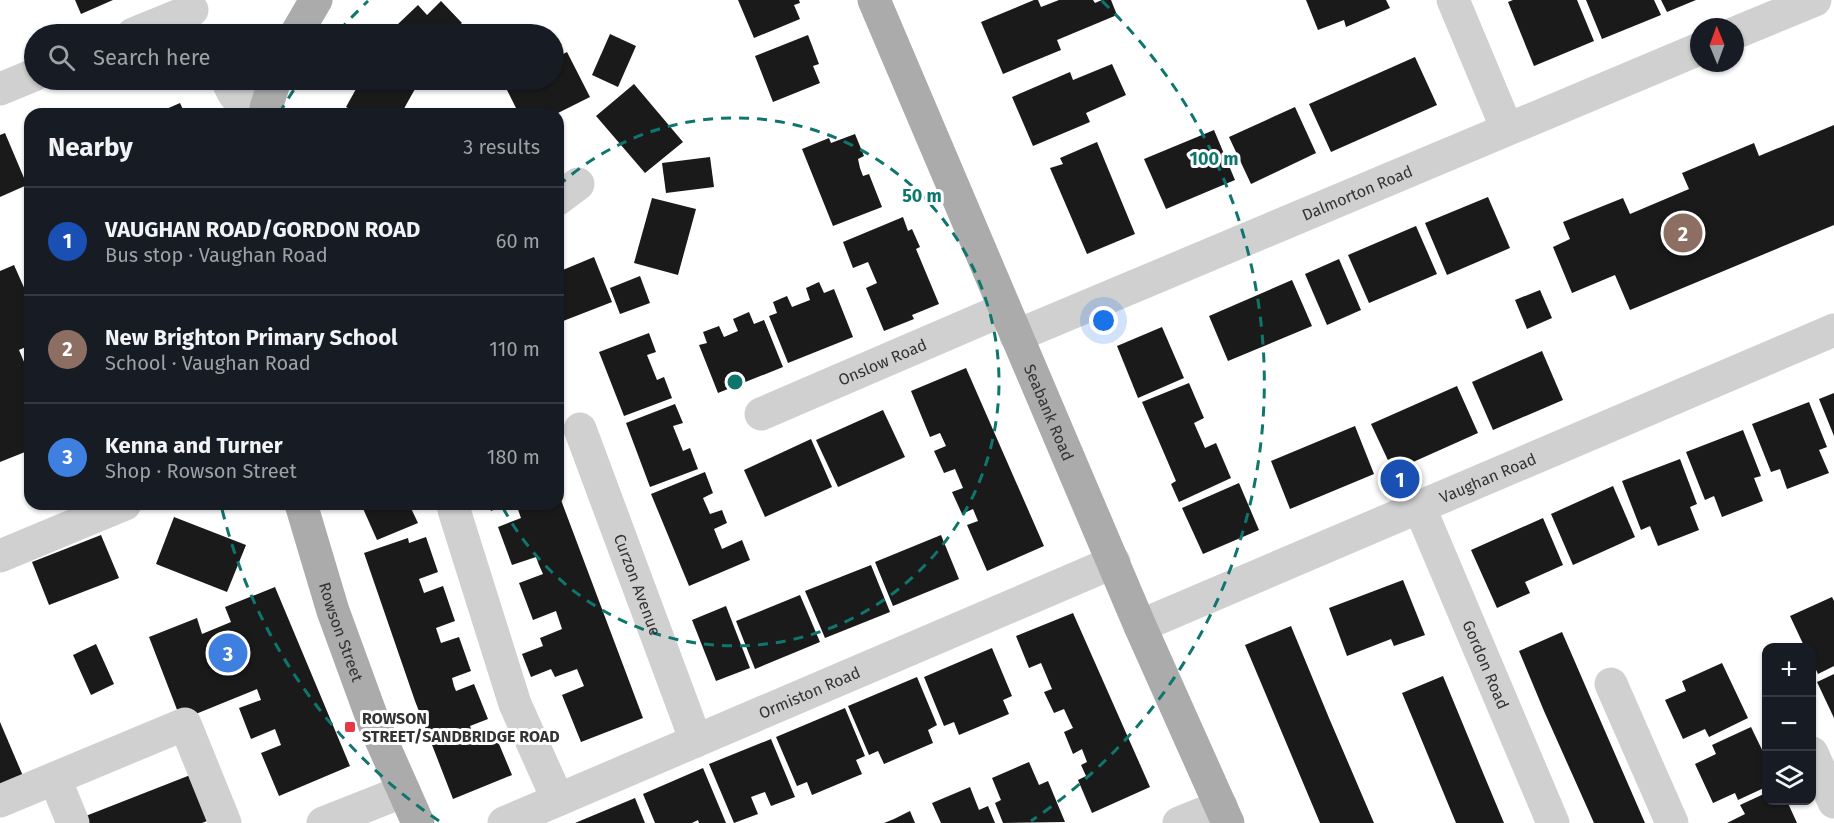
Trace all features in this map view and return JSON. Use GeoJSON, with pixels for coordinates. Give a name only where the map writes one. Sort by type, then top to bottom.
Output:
{"type":"FeatureCollection","features":[{"type":"Feature","properties":{"kind":"main road"},"geometry":{"type":"LineString","coordinates":[[302,24],[316,0]]}},
{"type":"Feature","properties":{"kind":"main road","name":"Seabank Road"},"geometry":{"type":"LineString","coordinates":[[874,0],[1140,626],[1224,814]]}},
{"type":"Feature","properties":{"kind":"main road","name":"Rowson Street"},"geometry":{"type":"LineString","coordinates":[[303,510],[333,611],[375,726],[418,823]]}},
{"type":"Feature","properties":{"kind":"street"},"geometry":{"type":"LineString","coordinates":[[1453,0],[1507,129]]}},
{"type":"Feature","properties":{"kind":"street"},"geometry":{"type":"LineString","coordinates":[[1744,29],[1815,0]]}},
{"type":"Feature","properties":{"kind":"street"},"geometry":{"type":"LineString","coordinates":[[166,24],[195,15]]}},
{"type":"Feature","properties":{"kind":"street","name":"Dalmorton Road"},"geometry":{"type":"LineString","coordinates":[[1010,322],[1507,129],[1690,53]]}},
{"type":"Feature","properties":{"kind":"street"},"geometry":{"type":"LineString","coordinates":[[0,89],[24,79]]}},
{"type":"Feature","properties":{"kind":"street"},"geometry":{"type":"LineString","coordinates":[[232,90],[243,105],[269,100]]}},
{"type":"Feature","properties":{"kind":"street","name":"Onslow Road"},"geometry":{"type":"LineString","coordinates":[[761,414],[1010,322]]}},
{"type":"Feature","properties":{"kind":"street","name":"Vaughan Road"},"geometry":{"type":"LineString","coordinates":[[1140,626],[1834,330]]}},
{"type":"Feature","properties":{"kind":"street","name":"Curzon Avenue"},"geometry":{"type":"LineString","coordinates":[[580,429],[696,741]]}},
{"type":"Feature","properties":{"kind":"street","name":"Gordon Road"},"geometry":{"type":"LineString","coordinates":[[1419,506],[1553,823]]}},
{"type":"Feature","properties":{"kind":"street"},"geometry":{"type":"LineString","coordinates":[[0,556],[111,510]]}},
{"type":"Feature","properties":{"kind":"street"},"geometry":{"type":"LineString","coordinates":[[453,510],[515,704],[558,800]]}},
{"type":"Feature","properties":{"kind":"street","name":"Ormiston Road"},"geometry":{"type":"LineString","coordinates":[[504,823],[1114,562]]}},
{"type":"Feature","properties":{"kind":"street"},"geometry":{"type":"LineString","coordinates":[[1611,684],[1672,823]]}},
{"type":"Feature","properties":{"kind":"street"},"geometry":{"type":"LineString","coordinates":[[0,801],[184,724],[225,823]]}},
{"type":"Feature","properties":{"kind":"street"},"geometry":{"type":"LineString","coordinates":[[1816,762],[1834,802]]}},
{"type":"Feature","properties":{"kind":"street"},"geometry":{"type":"LineString","coordinates":[[55,778],[73,823]]}},
{"type":"Feature","properties":{"kind":"street"},"geometry":{"type":"LineString","coordinates":[[323,823],[404,791]]}},
{"type":"Feature","properties":{"kind":"street"},"geometry":{"type":"LineString","coordinates":[[1179,823],[1224,814]]}},
{"type":"Feature","properties":{"kind":"building"},"geometry":{"type":"Polygon","coordinates":[[[75,0],[113,0],[81,14],[75,0]]]}},
{"type":"Feature","properties":{"kind":"building"},"geometry":{"type":"Polygon","coordinates":[[[738,0],[799,0],[800,3],[794,5],[800,19],[754,38],[738,0]]]}},
{"type":"Feature","properties":{"kind":"building"},"geometry":{"type":"Polygon","coordinates":[[[1038,0],[1041,7],[1059,0],[1093,0],[1095,3],[1111,0],[1117,15],[1057,40],[1061,50],[1003,74],[981,22],[1038,0]]]}},
{"type":"Feature","properties":{"kind":"building"},"geometry":{"type":"Polygon","coordinates":[[[1306,0],[1386,0],[1390,8],[1346,27],[1344,20],[1318,30],[1306,0]]]}},
{"type":"Feature","properties":{"kind":"building"},"geometry":{"type":"Polygon","coordinates":[[[1513,0],[1577,0],[1594,41],[1534,66],[1508,2],[1513,0]]]}},
{"type":"Feature","properties":{"kind":"building"},"geometry":{"type":"Polygon","coordinates":[[[1586,0],[1654,0],[1661,15],[1602,39],[1586,0]]]}},
{"type":"Feature","properties":{"kind":"building"},"geometry":{"type":"Polygon","coordinates":[[[1661,0],[1696,0],[1667,12],[1661,0]]]}},
{"type":"Feature","properties":{"kind":"building"},"geometry":{"type":"Polygon","coordinates":[[[441,1],[462,23],[398,24],[418,5],[427,15],[441,1]]]}},
{"type":"Feature","properties":{"kind":"building"},"geometry":{"type":"Polygon","coordinates":[[[610,34],[636,46],[618,87],[592,75],[610,34]]]}},
{"type":"Feature","properties":{"kind":"building"},"geometry":{"type":"Polygon","coordinates":[[[808,35],[819,64],[813,66],[820,83],[773,102],[755,56],[808,35]]]}},
{"type":"Feature","properties":{"kind":"building"},"geometry":{"type":"Polygon","coordinates":[[[567,52],[590,97],[564,110],[564,108],[516,108],[507,90],[564,90],[564,54],[567,52]]]}},
{"type":"Feature","properties":{"kind":"building"},"geometry":{"type":"Polygon","coordinates":[[[1415,57],[1437,105],[1331,152],[1309,104],[1415,57]]]}},
{"type":"Feature","properties":{"kind":"building"},"geometry":{"type":"Polygon","coordinates":[[[1112,64],[1126,95],[1086,113],[1090,122],[1033,146],[1012,97],[1070,72],[1073,80],[1112,64]]]}},
{"type":"Feature","properties":{"kind":"building"},"geometry":{"type":"Polygon","coordinates":[[[634,84],[683,142],[645,173],[596,116],[634,84]]]}},
{"type":"Feature","properties":{"kind":"building"},"geometry":{"type":"Polygon","coordinates":[[[355,90],[414,90],[404,108],[346,107],[355,90]]]}},
{"type":"Feature","properties":{"kind":"building"},"geometry":{"type":"Polygon","coordinates":[[[180,103],[182,108],[169,108],[180,103]]]}},
{"type":"Feature","properties":{"kind":"building"},"geometry":{"type":"Polygon","coordinates":[[[1295,107],[1316,153],[1251,184],[1229,137],[1295,107]]]}},
{"type":"Feature","properties":{"kind":"building"},"geometry":{"type":"Polygon","coordinates":[[[1834,125],[1834,225],[1630,310],[1615,275],[1572,293],[1553,247],[1570,239],[1563,222],[1623,198],[1630,214],[1689,189],[1682,173],[1754,143],[1759,156],[1834,125]]]}},
{"type":"Feature","properties":{"kind":"building"},"geometry":{"type":"Polygon","coordinates":[[[1214,130],[1235,180],[1166,209],[1144,159],[1214,130]]]}},
{"type":"Feature","properties":{"kind":"building"},"geometry":{"type":"Polygon","coordinates":[[[5,133],[24,178],[24,186],[0,197],[0,135],[5,133]]]}},
{"type":"Feature","properties":{"kind":"building"},"geometry":{"type":"Polygon","coordinates":[[[855,134],[864,156],[858,159],[860,168],[863,176],[869,174],[882,207],[833,226],[802,149],[829,138],[831,143],[855,134]]]}},
{"type":"Feature","properties":{"kind":"building"},"geometry":{"type":"Polygon","coordinates":[[[1097,142],[1135,234],[1087,254],[1050,168],[1063,164],[1060,158],[1097,142]]]}},
{"type":"Feature","properties":{"kind":"building"},"geometry":{"type":"Polygon","coordinates":[[[710,157],[714,187],[666,193],[662,163],[710,157]]]}},
{"type":"Feature","properties":{"kind":"building"},"geometry":{"type":"Polygon","coordinates":[[[1488,197],[1510,248],[1447,275],[1425,223],[1488,197]]]}},
{"type":"Feature","properties":{"kind":"building"},"geometry":{"type":"Polygon","coordinates":[[[652,198],[696,209],[678,275],[634,263],[652,198]]]}},
{"type":"Feature","properties":{"kind":"building"},"geometry":{"type":"Polygon","coordinates":[[[903,217],[908,231],[912,229],[920,247],[916,249],[939,304],[912,315],[914,319],[884,331],[866,288],[877,283],[868,262],[853,268],[843,242],[903,217]]]}},
{"type":"Feature","properties":{"kind":"building"},"geometry":{"type":"Polygon","coordinates":[[[1416,226],[1437,274],[1369,303],[1348,255],[1416,226]]]}},
{"type":"Feature","properties":{"kind":"building"},"geometry":{"type":"Polygon","coordinates":[[[594,257],[612,302],[564,321],[564,270],[594,257]]]}},
{"type":"Feature","properties":{"kind":"building"},"geometry":{"type":"Polygon","coordinates":[[[1339,259],[1361,310],[1327,325],[1305,274],[1339,259]]]}},
{"type":"Feature","properties":{"kind":"building"},"geometry":{"type":"Polygon","coordinates":[[[14,265],[24,288],[24,348],[19,350],[24,362],[24,452],[0,462],[0,271],[14,265]]]}},
{"type":"Feature","properties":{"kind":"building"},"geometry":{"type":"Polygon","coordinates":[[[640,276],[650,303],[620,314],[610,288],[640,276]]]}},
{"type":"Feature","properties":{"kind":"building"},"geometry":{"type":"Polygon","coordinates":[[[1292,280],[1312,326],[1228,361],[1209,316],[1292,280]]]}},
{"type":"Feature","properties":{"kind":"building"},"geometry":{"type":"Polygon","coordinates":[[[819,282],[824,293],[834,289],[853,337],[788,363],[769,316],[777,313],[773,302],[787,296],[792,307],[810,300],[806,288],[819,282]]]}},
{"type":"Feature","properties":{"kind":"building"},"geometry":{"type":"Polygon","coordinates":[[[1540,290],[1552,318],[1527,329],[1515,300],[1540,290]]]}},
{"type":"Feature","properties":{"kind":"building"},"geometry":{"type":"Polygon","coordinates":[[[749,312],[754,324],[764,320],[783,367],[718,393],[699,345],[707,343],[703,332],[719,326],[724,337],[738,331],[733,319],[749,312]]]}},
{"type":"Feature","properties":{"kind":"building"},"geometry":{"type":"Polygon","coordinates":[[[1162,327],[1184,378],[1138,398],[1117,346],[1162,327]]]}},
{"type":"Feature","properties":{"kind":"building"},"geometry":{"type":"Polygon","coordinates":[[[649,333],[656,352],[647,355],[657,380],[664,377],[672,398],[624,416],[599,352],[649,333]]]}},
{"type":"Feature","properties":{"kind":"building"},"geometry":{"type":"Polygon","coordinates":[[[1542,351],[1563,400],[1493,430],[1472,382],[1542,351]]]}},
{"type":"Feature","properties":{"kind":"building"},"geometry":{"type":"Polygon","coordinates":[[[966,368],[1044,546],[987,571],[967,525],[978,521],[973,509],[962,514],[952,492],[963,488],[955,469],[944,473],[934,451],[946,446],[940,433],[930,437],[911,391],[966,368]]]}},
{"type":"Feature","properties":{"kind":"building"},"geometry":{"type":"Polygon","coordinates":[[[1189,383],[1204,418],[1194,423],[1205,448],[1216,443],[1231,478],[1179,502],[1171,484],[1176,481],[1142,402],[1189,383]]]}},
{"type":"Feature","properties":{"kind":"building"},"geometry":{"type":"Polygon","coordinates":[[[1457,386],[1478,433],[1393,471],[1371,424],[1457,386]]]}},
{"type":"Feature","properties":{"kind":"building"},"geometry":{"type":"Polygon","coordinates":[[[1834,393],[1834,436],[1819,399],[1834,393]]]}},
{"type":"Feature","properties":{"kind":"building"},"geometry":{"type":"Polygon","coordinates":[[[1809,402],[1827,447],[1819,450],[1829,473],[1787,489],[1780,469],[1771,472],[1752,424],[1809,402]]]}},
{"type":"Feature","properties":{"kind":"building"},"geometry":{"type":"Polygon","coordinates":[[[675,404],[683,423],[673,426],[683,451],[690,448],[698,469],[650,487],[626,423],[675,404]]]}},
{"type":"Feature","properties":{"kind":"building"},"geometry":{"type":"Polygon","coordinates":[[[883,410],[905,457],[838,487],[816,440],[883,410]]]}},
{"type":"Feature","properties":{"kind":"building"},"geometry":{"type":"Polygon","coordinates":[[[1355,426],[1374,474],[1290,509],[1271,461],[1355,426]]]}},
{"type":"Feature","properties":{"kind":"building"},"geometry":{"type":"Polygon","coordinates":[[[1743,430],[1761,476],[1754,478],[1763,501],[1722,517],[1714,496],[1705,500],[1686,452],[1743,430]]]}},
{"type":"Feature","properties":{"kind":"building"},"geometry":{"type":"Polygon","coordinates":[[[811,439],[832,487],[765,517],[744,470],[811,439]]]}},
{"type":"Feature","properties":{"kind":"building"},"geometry":{"type":"Polygon","coordinates":[[[1680,459],[1697,504],[1690,507],[1699,530],[1658,546],[1650,526],[1641,530],[1622,481],[1680,459]]]}},
{"type":"Feature","properties":{"kind":"building"},"geometry":{"type":"Polygon","coordinates":[[[705,472],[713,493],[703,498],[710,514],[722,510],[727,523],[714,529],[722,549],[742,540],[750,560],[689,586],[651,494],[705,472]]]}},
{"type":"Feature","properties":{"kind":"building"},"geometry":{"type":"Polygon","coordinates":[[[1239,483],[1259,530],[1203,554],[1182,508],[1239,483]]]}},
{"type":"Feature","properties":{"kind":"building"},"geometry":{"type":"Polygon","coordinates":[[[1613,486],[1635,537],[1573,565],[1551,514],[1613,486]]]}},
{"type":"Feature","properties":{"kind":"building"},"geometry":{"type":"Polygon","coordinates":[[[564,508],[643,718],[581,742],[562,695],[584,686],[577,669],[555,677],[551,669],[531,677],[522,654],[543,646],[540,638],[562,629],[556,611],[533,620],[519,583],[543,574],[536,557],[512,565],[498,527],[521,518],[518,510],[564,510],[564,508]]]}},
{"type":"Feature","properties":{"kind":"building"},"geometry":{"type":"Polygon","coordinates":[[[364,510],[412,510],[418,523],[377,540],[364,510]]]}},
{"type":"Feature","properties":{"kind":"building"},"geometry":{"type":"Polygon","coordinates":[[[174,517],[246,545],[227,592],[156,564],[174,517]]]}},
{"type":"Feature","properties":{"kind":"building"},"geometry":{"type":"Polygon","coordinates":[[[1543,518],[1563,565],[1525,582],[1530,593],[1497,608],[1471,550],[1543,518]]]}},
{"type":"Feature","properties":{"kind":"building"},"geometry":{"type":"Polygon","coordinates":[[[101,535],[119,578],[49,605],[32,562],[101,535]]]}},
{"type":"Feature","properties":{"kind":"building"},"geometry":{"type":"Polygon","coordinates":[[[941,535],[959,579],[893,606],[875,562],[941,535]]]}},
{"type":"Feature","properties":{"kind":"building"},"geometry":{"type":"Polygon","coordinates":[[[426,537],[438,572],[419,579],[424,593],[443,586],[455,621],[436,628],[441,643],[459,637],[471,671],[452,678],[454,686],[456,691],[474,684],[488,719],[470,726],[475,739],[494,732],[512,775],[453,799],[415,701],[364,553],[408,538],[409,543],[426,537]]]}},
{"type":"Feature","properties":{"kind":"building"},"geometry":{"type":"Polygon","coordinates":[[[871,565],[890,612],[825,638],[805,591],[871,565]]]}},
{"type":"Feature","properties":{"kind":"building"},"geometry":{"type":"Polygon","coordinates":[[[1403,580],[1425,635],[1394,646],[1391,639],[1347,656],[1329,608],[1403,580]]]}},
{"type":"Feature","properties":{"kind":"building"},"geometry":{"type":"Polygon","coordinates":[[[275,587],[350,766],[279,796],[261,753],[281,745],[275,729],[251,739],[239,708],[261,700],[257,689],[181,720],[149,637],[197,618],[202,634],[231,622],[225,607],[275,587]]]}},
{"type":"Feature","properties":{"kind":"building"},"geometry":{"type":"Polygon","coordinates":[[[800,595],[820,642],[755,669],[736,621],[800,595]]]}},
{"type":"Feature","properties":{"kind":"building"},"geometry":{"type":"Polygon","coordinates":[[[1832,597],[1834,601],[1834,666],[1818,674],[1816,643],[1803,643],[1790,616],[1832,597]]]}},
{"type":"Feature","properties":{"kind":"building"},"geometry":{"type":"Polygon","coordinates":[[[726,606],[750,668],[716,681],[692,620],[726,606]]]}},
{"type":"Feature","properties":{"kind":"building"},"geometry":{"type":"Polygon","coordinates":[[[1073,613],[1150,787],[1092,813],[1078,780],[1086,776],[1081,765],[1087,762],[1082,749],[1073,754],[1064,732],[1073,728],[1064,709],[1054,713],[1044,692],[1052,689],[1041,663],[1029,668],[1016,636],[1073,613]]]}},
{"type":"Feature","properties":{"kind":"building"},"geometry":{"type":"Polygon","coordinates":[[[1291,626],[1374,823],[1320,823],[1245,645],[1291,626]]]}},
{"type":"Feature","properties":{"kind":"building"},"geometry":{"type":"Polygon","coordinates":[[[1562,632],[1645,823],[1594,823],[1544,711],[1519,651],[1562,632]]]}},
{"type":"Feature","properties":{"kind":"building"},"geometry":{"type":"Polygon","coordinates":[[[96,644],[114,684],[91,695],[73,655],[96,644]]]}},
{"type":"Feature","properties":{"kind":"building"},"geometry":{"type":"Polygon","coordinates":[[[992,648],[1012,696],[1003,700],[1009,714],[959,735],[954,722],[944,726],[924,677],[992,648]]]}},
{"type":"Feature","properties":{"kind":"building"},"geometry":{"type":"Polygon","coordinates":[[[1722,663],[1748,718],[1709,737],[1705,729],[1683,739],[1665,700],[1686,691],[1682,681],[1722,663]]]}},
{"type":"Feature","properties":{"kind":"building"},"geometry":{"type":"Polygon","coordinates":[[[1834,674],[1834,718],[1817,682],[1834,674]]]}},
{"type":"Feature","properties":{"kind":"building"},"geometry":{"type":"Polygon","coordinates":[[[1443,676],[1504,823],[1456,823],[1402,693],[1443,676]]]}},
{"type":"Feature","properties":{"kind":"building"},"geometry":{"type":"Polygon","coordinates":[[[917,677],[937,725],[928,730],[933,743],[884,764],[878,751],[869,755],[848,706],[917,677]]]}},
{"type":"Feature","properties":{"kind":"building"},"geometry":{"type":"Polygon","coordinates":[[[845,708],[865,756],[856,760],[862,774],[812,795],[807,782],[797,786],[776,737],[845,708]]]}},
{"type":"Feature","properties":{"kind":"building"},"geometry":{"type":"Polygon","coordinates":[[[0,722],[26,783],[0,794],[0,722]]]}},
{"type":"Feature","properties":{"kind":"building"},"geometry":{"type":"Polygon","coordinates":[[[1751,727],[1762,750],[1762,789],[1738,800],[1735,793],[1713,803],[1695,764],[1716,754],[1712,745],[1751,727]]]}},
{"type":"Feature","properties":{"kind":"building"},"geometry":{"type":"Polygon","coordinates":[[[771,739],[795,797],[771,806],[765,792],[751,797],[758,814],[734,823],[709,764],[771,739]]]}},
{"type":"Feature","properties":{"kind":"building"},"geometry":{"type":"Polygon","coordinates":[[[1029,762],[1039,785],[1048,781],[1065,822],[1003,823],[995,803],[1001,800],[992,778],[1029,762]]]}},
{"type":"Feature","properties":{"kind":"building"},"geometry":{"type":"Polygon","coordinates":[[[703,768],[726,823],[699,823],[698,820],[692,823],[655,823],[643,794],[703,768]]]}},
{"type":"Feature","properties":{"kind":"building"},"geometry":{"type":"Polygon","coordinates":[[[198,772],[215,818],[202,823],[80,823],[78,819],[198,772]]]}},
{"type":"Feature","properties":{"kind":"building"},"geometry":{"type":"Polygon","coordinates":[[[970,787],[979,810],[988,806],[995,823],[941,823],[932,803],[970,787]]]}},
{"type":"Feature","properties":{"kind":"building"},"geometry":{"type":"Polygon","coordinates":[[[1762,795],[1762,805],[1789,805],[1797,823],[1727,823],[1745,814],[1740,805],[1762,795]]]}},
{"type":"Feature","properties":{"kind":"building"},"geometry":{"type":"Polygon","coordinates":[[[635,798],[645,823],[575,823],[635,798]]]}},
{"type":"Feature","properties":{"kind":"building"},"geometry":{"type":"Polygon","coordinates":[[[910,811],[915,823],[884,823],[894,819],[910,811]]]}},
{"type":"Feature","properties":{"kind":"place","name":"New Brighton Primary School"},"geometry":{"type":"Point","coordinates":[1683,233]}},
{"type":"Feature","properties":{"kind":"place","name":"VAUGHAN ROAD/GORDON ROAD"},"geometry":{"type":"Point","coordinates":[1400,479]}},
{"type":"Feature","properties":{"kind":"place","name":"Kenna and Turner"},"geometry":{"type":"Point","coordinates":[228,653]}},
{"type":"Feature","properties":{"kind":"place","name":"ROWSON STREET/SANDBRIDGE ROAD"},"geometry":{"type":"Point","coordinates":[350,727]}}]}
